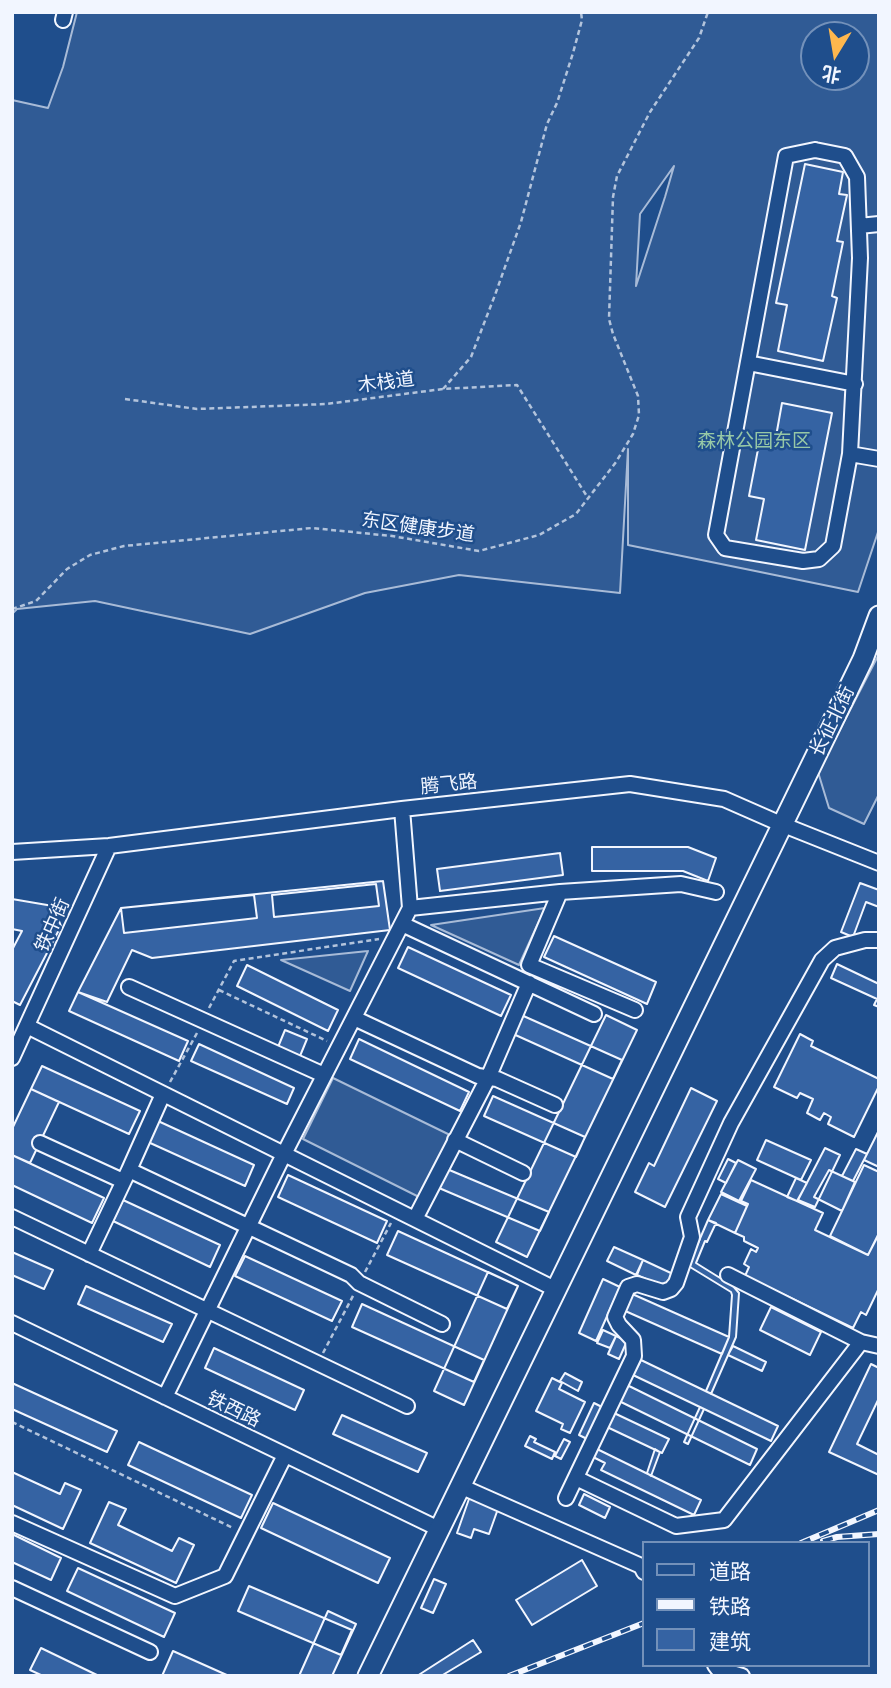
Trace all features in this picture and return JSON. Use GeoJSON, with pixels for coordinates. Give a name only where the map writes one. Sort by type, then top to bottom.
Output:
{"type":"FeatureCollection","features":[{"type":"Feature","properties":{"kind":"main road","name":"长征北街"},"geometry":{"type":"LineString","coordinates":[[368,1676],[863,659],[879,616]]}},
{"type":"Feature","properties":{"kind":"street"},"geometry":{"type":"LineString","coordinates":[[815,150],[845,156],[857,177],[860,258],[855,384],[850,454],[833,546],[819,559],[803,561],[726,548],[716,535],[748,363],[786,156],[815,150]]}},
{"type":"Feature","properties":{"kind":"street"},"geometry":{"type":"LineString","coordinates":[[859,226],[879,224]]}},
{"type":"Feature","properties":{"kind":"street"},"geometry":{"type":"LineString","coordinates":[[748,363],[855,384]]}},
{"type":"Feature","properties":{"kind":"street"},"geometry":{"type":"LineString","coordinates":[[850,454],[879,459]]}},
{"type":"Feature","properties":{"kind":"street","name":"腾飞路"},"geometry":{"type":"LineString","coordinates":[[12,852],[109,846],[402,809],[630,784],[724,799],[879,863]]}},
{"type":"Feature","properties":{"kind":"street"},"geometry":{"type":"LineString","coordinates":[[165,1397],[284,1154],[410,908],[402,809]]}},
{"type":"Feature","properties":{"kind":"street","name":"铁中街"},"geometry":{"type":"LineString","coordinates":[[12,1058],[109,846]]}},
{"type":"Feature","properties":{"kind":"street"},"geometry":{"type":"LineString","coordinates":[[410,908],[560,892],[681,884],[716,891]]}},
{"type":"Feature","properties":{"kind":"street"},"geometry":{"type":"LineString","coordinates":[[560,892],[529,965],[635,1010]]}},
{"type":"Feature","properties":{"kind":"street"},"geometry":{"type":"LineString","coordinates":[[399,930],[529,983],[594,1014]]}},
{"type":"Feature","properties":{"kind":"street"},"geometry":{"type":"LineString","coordinates":[[566,1498],[634,1356],[633,1340],[615,1317],[628,1287],[636,1284],[663,1292],[676,1283],[692,1237],[688,1217],[731,1123],[822,960],[835,948],[865,940],[879,940]]}},
{"type":"Feature","properties":{"kind":"street"},"geometry":{"type":"LineString","coordinates":[[415,1219],[488,1078],[529,983]]}},
{"type":"Feature","properties":{"kind":"street"},"geometry":{"type":"LineString","coordinates":[[129,988],[324,1075]]}},
{"type":"Feature","properties":{"kind":"street"},"geometry":{"type":"LineString","coordinates":[[354,1018],[478,1076],[497,1079],[555,1105]]}},
{"type":"Feature","properties":{"kind":"street"},"geometry":{"type":"LineString","coordinates":[[27,1027],[555,1289]]}},
{"type":"Feature","properties":{"kind":"street"},"geometry":{"type":"LineString","coordinates":[[89,1254],[163,1094]]}},
{"type":"Feature","properties":{"kind":"street"},"geometry":{"type":"LineString","coordinates":[[455,1140],[523,1173]]}},
{"type":"Feature","properties":{"kind":"street"},"geometry":{"type":"LineString","coordinates":[[40,1143],[126,1175],[248,1226],[351,1275],[359,1283],[442,1324]]}},
{"type":"Feature","properties":{"kind":"street"},"geometry":{"type":"LineString","coordinates":[[12,1217],[407,1406]]}},
{"type":"Feature","properties":{"kind":"street"},"geometry":{"type":"LineString","coordinates":[[728,1275],[862,1342],[879,1346]]}},
{"type":"Feature","properties":{"kind":"street","name":"铁西路"},"geometry":{"type":"LineString","coordinates":[[14,1328],[165,1397],[439,1529]]}},
{"type":"Feature","properties":{"kind":"street"},"geometry":{"type":"LineString","coordinates":[[576,1478],[676,1527],[724,1520],[862,1342]]}},
{"type":"Feature","properties":{"kind":"street"},"geometry":{"type":"LineString","coordinates":[[12,1523],[175,1596],[225,1576],[285,1455]]}},
{"type":"Feature","properties":{"kind":"street"},"geometry":{"type":"LineString","coordinates":[[460,1486],[642,1568]]}},
{"type":"Feature","properties":{"kind":"street"},"geometry":{"type":"LineString","coordinates":[[12,1588],[150,1652]]}},
{"type":"Feature","properties":{"kind":"street"},"geometry":{"type":"LineString","coordinates":[[716,1667],[742,1676]]}},
{"type":"Feature","properties":{"kind":"path"},"geometry":{"type":"LineString","coordinates":[[443,389],[471,357],[495,295],[521,222],[547,124],[557,103],[573,53],[582,20],[581,12]]}},
{"type":"Feature","properties":{"kind":"path","name":"东区健康步道"},"geometry":{"type":"LineString","coordinates":[[12,609],[36,601],[67,569],[90,555],[124,547],[312,528],[392,536],[479,551],[539,535],[576,514],[633,434],[639,415],[638,396],[609,319],[613,197],[617,176],[650,112],[699,38],[708,12]]}},
{"type":"Feature","properties":{"kind":"path","name":"木栈道"},"geometry":{"type":"LineString","coordinates":[[125,399],[197,409],[326,404],[443,389],[517,385],[588,498]]}},
{"type":"Feature","properties":{"kind":"path"},"geometry":{"type":"LineString","coordinates":[[163,1094],[234,961],[399,930]]}},
{"type":"Feature","properties":{"kind":"path"},"geometry":{"type":"LineString","coordinates":[[219,990],[339,1046]]}},
{"type":"Feature","properties":{"kind":"path"},"geometry":{"type":"LineString","coordinates":[[318,1364],[398,1210]]}},
{"type":"Feature","properties":{"kind":"path"},"geometry":{"type":"LineString","coordinates":[[12,1422],[246,1534]]}},
{"type":"Feature","properties":{"kind":"shaded area"},"geometry":{"type":"Polygon","coordinates":[[[77,12],[879,12],[879,529],[858,592],[628,545],[628,449],[620,593],[459,575],[365,593],[250,634],[95,601],[17,609],[12,614],[12,100],[48,108],[63,67],[77,12]],[[674,166],[640,214],[636,286],[674,166]]]}},
{"type":"Feature","properties":{"kind":"shaded area"},"geometry":{"type":"Polygon","coordinates":[[[879,654],[879,794],[864,824],[829,808],[818,772],[879,654]]]}},
{"type":"Feature","properties":{"kind":"shaded area"},"geometry":{"type":"Polygon","coordinates":[[[545,908],[519,965],[431,925],[545,908]]]}},
{"type":"Feature","properties":{"kind":"shaded area"},"geometry":{"type":"Polygon","coordinates":[[[368,951],[350,991],[281,960],[368,951]]]}},
{"type":"Feature","properties":{"kind":"shaded area"},"geometry":{"type":"Polygon","coordinates":[[[333,1078],[450,1135],[419,1197],[303,1139],[333,1078]]]}},
{"type":"Feature","properties":{"kind":"building"},"geometry":{"type":"Polygon","coordinates":[[[805,164],[843,172],[839,194],[847,195],[837,241],[843,242],[832,296],[837,298],[823,361],[778,351],[787,305],[776,303],[805,164]]]}},
{"type":"Feature","properties":{"kind":"building"},"geometry":{"type":"Polygon","coordinates":[[[782,403],[832,413],[805,550],[756,540],[764,499],[749,496],[760,439],[775,442],[782,403]]]}},
{"type":"Feature","properties":{"kind":"building"},"geometry":{"type":"Polygon","coordinates":[[[592,847],[688,847],[716,858],[708,881],[683,871],[592,871],[592,847]]]}},
{"type":"Feature","properties":{"kind":"building"},"geometry":{"type":"Polygon","coordinates":[[[560,853],[563,875],[440,891],[437,869],[560,853]]]}},
{"type":"Feature","properties":{"kind":"building"},"geometry":{"type":"Polygon","coordinates":[[[383,881],[390,930],[152,958],[132,950],[107,1002],[78,992],[121,908],[383,881]]]}},
{"type":"Feature","properties":{"kind":"building"},"geometry":{"type":"Polygon","coordinates":[[[860,883],[879,890],[879,907],[866,902],[853,937],[841,932],[860,883]]]}},
{"type":"Feature","properties":{"kind":"building"},"geometry":{"type":"Polygon","coordinates":[[[376,884],[379,906],[274,917],[272,895],[376,884]]]}},
{"type":"Feature","properties":{"kind":"building"},"geometry":{"type":"Polygon","coordinates":[[[254,895],[257,918],[124,933],[121,908],[254,895]]]}},
{"type":"Feature","properties":{"kind":"building"},"geometry":{"type":"Polygon","coordinates":[[[12,899],[53,906],[61,926],[20,1005],[12,1001],[12,950],[22,931],[12,929],[12,899]]]}},
{"type":"Feature","properties":{"kind":"building"},"geometry":{"type":"Polygon","coordinates":[[[554,936],[656,982],[647,1004],[544,957],[554,936]]]}},
{"type":"Feature","properties":{"kind":"building"},"geometry":{"type":"Polygon","coordinates":[[[408,947],[511,995],[501,1016],[398,968],[408,947]]]}},
{"type":"Feature","properties":{"kind":"building"},"geometry":{"type":"Polygon","coordinates":[[[837,964],[879,984],[879,1007],[874,1005],[877,999],[831,978],[837,964]]]}},
{"type":"Feature","properties":{"kind":"building"},"geometry":{"type":"Polygon","coordinates":[[[247,965],[338,1010],[328,1031],[237,986],[247,965]]]}},
{"type":"Feature","properties":{"kind":"building"},"geometry":{"type":"Polygon","coordinates":[[[78,992],[188,1041],[179,1061],[69,1011],[78,992]]]}},
{"type":"Feature","properties":{"kind":"building"},"geometry":{"type":"Polygon","coordinates":[[[519,1014],[622,1060],[613,1079],[511,1033],[519,1014]]]}},
{"type":"Feature","properties":{"kind":"building"},"geometry":{"type":"Polygon","coordinates":[[[606,1015],[637,1030],[527,1257],[496,1242],[606,1015]]]}},
{"type":"Feature","properties":{"kind":"building"},"geometry":{"type":"Polygon","coordinates":[[[285,1030],[307,1039],[300,1056],[278,1047],[285,1030]]]}},
{"type":"Feature","properties":{"kind":"building"},"geometry":{"type":"Polygon","coordinates":[[[800,1034],[813,1041],[811,1046],[879,1079],[879,1086],[854,1137],[828,1124],[831,1117],[824,1113],[820,1120],[807,1113],[813,1099],[800,1093],[797,1098],[774,1087],[800,1034]]]}},
{"type":"Feature","properties":{"kind":"building"},"geometry":{"type":"Polygon","coordinates":[[[359,1039],[469,1092],[460,1111],[350,1059],[359,1039]]]}},
{"type":"Feature","properties":{"kind":"building"},"geometry":{"type":"Polygon","coordinates":[[[199,1044],[294,1088],[287,1104],[191,1061],[199,1044]]]}},
{"type":"Feature","properties":{"kind":"building"},"geometry":{"type":"Polygon","coordinates":[[[42,1066],[140,1111],[129,1134],[31,1089],[42,1066]]]}},
{"type":"Feature","properties":{"kind":"building"},"geometry":{"type":"Polygon","coordinates":[[[691,1088],[717,1101],[665,1207],[635,1192],[649,1163],[654,1166],[691,1088]]]}},
{"type":"Feature","properties":{"kind":"building"},"geometry":{"type":"Polygon","coordinates":[[[31,1089],[59,1102],[30,1163],[12,1155],[12,1129],[31,1089]]]}},
{"type":"Feature","properties":{"kind":"building"},"geometry":{"type":"Polygon","coordinates":[[[493,1096],[585,1137],[576,1157],[484,1116],[493,1096]]]}},
{"type":"Feature","properties":{"kind":"building"},"geometry":{"type":"Polygon","coordinates":[[[158,1121],[254,1165],[245,1186],[148,1142],[158,1121]]]}},
{"type":"Feature","properties":{"kind":"building"},"geometry":{"type":"Polygon","coordinates":[[[879,1130],[879,1167],[864,1160],[879,1130]]]}},
{"type":"Feature","properties":{"kind":"building"},"geometry":{"type":"Polygon","coordinates":[[[766,1140],[811,1160],[801,1180],[757,1160],[766,1140]]]}},
{"type":"Feature","properties":{"kind":"building"},"geometry":{"type":"Polygon","coordinates":[[[825,1148],[840,1155],[815,1207],[798,1200],[825,1148]]]}},
{"type":"Feature","properties":{"kind":"building"},"geometry":{"type":"Polygon","coordinates":[[[856,1149],[867,1154],[853,1181],[842,1176],[856,1149]]]}},
{"type":"Feature","properties":{"kind":"building"},"geometry":{"type":"Polygon","coordinates":[[[12,1155],[104,1198],[92,1223],[12,1185],[12,1155]]]}},
{"type":"Feature","properties":{"kind":"building"},"geometry":{"type":"Polygon","coordinates":[[[728,1159],[736,1163],[726,1183],[718,1179],[728,1159]]]}},
{"type":"Feature","properties":{"kind":"building"},"geometry":{"type":"Polygon","coordinates":[[[738,1160],[756,1169],[739,1201],[721,1192],[738,1160]]]}},
{"type":"Feature","properties":{"kind":"building"},"geometry":{"type":"Polygon","coordinates":[[[864,1165],[879,1172],[879,1234],[868,1255],[830,1236],[864,1165]]]}},
{"type":"Feature","properties":{"kind":"building"},"geometry":{"type":"Polygon","coordinates":[[[447,1169],[549,1212],[540,1231],[439,1188],[447,1169]]]}},
{"type":"Feature","properties":{"kind":"building"},"geometry":{"type":"Polygon","coordinates":[[[829,1170],[855,1182],[842,1211],[814,1197],[829,1170]]]}},
{"type":"Feature","properties":{"kind":"building"},"geometry":{"type":"Polygon","coordinates":[[[288,1175],[387,1221],[377,1243],[278,1197],[288,1175]]]}},
{"type":"Feature","properties":{"kind":"building"},"geometry":{"type":"Polygon","coordinates":[[[796,1178],[807,1183],[797,1201],[787,1197],[796,1178]]]}},
{"type":"Feature","properties":{"kind":"building"},"geometry":{"type":"Polygon","coordinates":[[[751,1180],[823,1213],[815,1230],[868,1255],[879,1233],[879,1288],[866,1315],[861,1312],[853,1328],[745,1276],[749,1267],[744,1264],[751,1249],[756,1252],[758,1248],[735,1233],[748,1204],[741,1201],[751,1180]]]}},
{"type":"Feature","properties":{"kind":"building"},"geometry":{"type":"Polygon","coordinates":[[[721,1194],[747,1206],[735,1233],[708,1220],[721,1194]]]}},
{"type":"Feature","properties":{"kind":"building"},"geometry":{"type":"Polygon","coordinates":[[[123,1200],[220,1245],[210,1267],[113,1221],[123,1200]]]}},
{"type":"Feature","properties":{"kind":"building"},"geometry":{"type":"Polygon","coordinates":[[[708,1220],[716,1223],[696,1263],[733,1286],[739,1293],[736,1337],[711,1394],[706,1391],[729,1337],[732,1295],[689,1264],[708,1220]]]}},
{"type":"Feature","properties":{"kind":"building"},"geometry":{"type":"Polygon","coordinates":[[[398,1231],[518,1286],[507,1309],[387,1255],[398,1231]]]}},
{"type":"Feature","properties":{"kind":"building"},"geometry":{"type":"Polygon","coordinates":[[[614,1247],[643,1260],[636,1275],[607,1261],[614,1247]]]}},
{"type":"Feature","properties":{"kind":"building"},"geometry":{"type":"Polygon","coordinates":[[[12,1252],[53,1270],[44,1289],[12,1275],[12,1252]]]}},
{"type":"Feature","properties":{"kind":"building"},"geometry":{"type":"Polygon","coordinates":[[[245,1256],[342,1301],[332,1321],[235,1276],[245,1256]]]}},
{"type":"Feature","properties":{"kind":"building"},"geometry":{"type":"Polygon","coordinates":[[[643,1260],[673,1274],[666,1288],[637,1275],[643,1260]]]}},
{"type":"Feature","properties":{"kind":"building"},"geometry":{"type":"Polygon","coordinates":[[[488,1272],[518,1286],[464,1405],[434,1391],[488,1272]]]}},
{"type":"Feature","properties":{"kind":"building"},"geometry":{"type":"Polygon","coordinates":[[[603,1279],[620,1287],[596,1341],[579,1333],[603,1279]]]}},
{"type":"Feature","properties":{"kind":"building"},"geometry":{"type":"Polygon","coordinates":[[[86,1286],[172,1324],[163,1342],[78,1304],[86,1286]]]}},
{"type":"Feature","properties":{"kind":"building"},"geometry":{"type":"Polygon","coordinates":[[[630,1293],[729,1337],[722,1354],[623,1310],[630,1293]]]}},
{"type":"Feature","properties":{"kind":"building"},"geometry":{"type":"Polygon","coordinates":[[[362,1304],[484,1360],[474,1382],[352,1327],[362,1304]]]}},
{"type":"Feature","properties":{"kind":"building"},"geometry":{"type":"Polygon","coordinates":[[[771,1307],[821,1332],[810,1355],[760,1330],[771,1307]]]}},
{"type":"Feature","properties":{"kind":"building"},"geometry":{"type":"Polygon","coordinates":[[[603,1330],[616,1336],[610,1348],[597,1343],[603,1330]]]}},
{"type":"Feature","properties":{"kind":"building"},"geometry":{"type":"Polygon","coordinates":[[[616,1336],[627,1341],[619,1359],[608,1354],[616,1336]]]}},
{"type":"Feature","properties":{"kind":"building"},"geometry":{"type":"Polygon","coordinates":[[[733,1346],[766,1362],[762,1371],[728,1355],[733,1346]]]}},
{"type":"Feature","properties":{"kind":"building"},"geometry":{"type":"Polygon","coordinates":[[[214,1348],[304,1390],[295,1410],[205,1368],[214,1348]]]}},
{"type":"Feature","properties":{"kind":"building"},"geometry":{"type":"Polygon","coordinates":[[[641,1360],[778,1426],[771,1441],[633,1375],[641,1360]]]}},
{"type":"Feature","properties":{"kind":"building"},"geometry":{"type":"Polygon","coordinates":[[[871,1364],[879,1368],[879,1398],[857,1444],[879,1455],[879,1475],[829,1452],[871,1364]]]}},
{"type":"Feature","properties":{"kind":"building"},"geometry":{"type":"Polygon","coordinates":[[[565,1373],[582,1382],[578,1391],[560,1381],[565,1373]]]}},
{"type":"Feature","properties":{"kind":"building"},"geometry":{"type":"Polygon","coordinates":[[[552,1378],[562,1383],[559,1389],[585,1402],[570,1433],[561,1429],[563,1424],[536,1411],[552,1378]]]}},
{"type":"Feature","properties":{"kind":"building"},"geometry":{"type":"Polygon","coordinates":[[[12,1383],[117,1431],[107,1452],[12,1409],[12,1383]]]}},
{"type":"Feature","properties":{"kind":"building"},"geometry":{"type":"Polygon","coordinates":[[[627,1385],[757,1449],[750,1465],[619,1401],[627,1385]]]}},
{"type":"Feature","properties":{"kind":"building"},"geometry":{"type":"Polygon","coordinates":[[[594,1403],[604,1408],[589,1440],[579,1435],[594,1403]]]}},
{"type":"Feature","properties":{"kind":"building"},"geometry":{"type":"Polygon","coordinates":[[[700,1407],[704,1409],[688,1444],[684,1442],[700,1407]]]}},
{"type":"Feature","properties":{"kind":"building"},"geometry":{"type":"Polygon","coordinates":[[[614,1413],[669,1439],[662,1453],[607,1427],[614,1413]]]}},
{"type":"Feature","properties":{"kind":"building"},"geometry":{"type":"Polygon","coordinates":[[[342,1415],[427,1453],[418,1472],[333,1434],[342,1415]]]}},
{"type":"Feature","properties":{"kind":"building"},"geometry":{"type":"Polygon","coordinates":[[[530,1436],[536,1439],[534,1442],[555,1452],[552,1459],[525,1446],[530,1436]]]}},
{"type":"Feature","properties":{"kind":"building"},"geometry":{"type":"Polygon","coordinates":[[[564,1439],[570,1442],[561,1459],[555,1456],[564,1439]]]}},
{"type":"Feature","properties":{"kind":"building"},"geometry":{"type":"Polygon","coordinates":[[[139,1442],[252,1495],[241,1518],[128,1465],[139,1442]]]}},
{"type":"Feature","properties":{"kind":"building"},"geometry":{"type":"Polygon","coordinates":[[[597,1449],[701,1500],[694,1515],[601,1470],[605,1463],[593,1457],[597,1449]]]}},
{"type":"Feature","properties":{"kind":"building"},"geometry":{"type":"Polygon","coordinates":[[[655,1449],[660,1452],[651,1476],[647,1473],[655,1449]]]}},
{"type":"Feature","properties":{"kind":"building"},"geometry":{"type":"Polygon","coordinates":[[[12,1472],[60,1494],[65,1483],[81,1490],[63,1529],[12,1505],[12,1472]]]}},
{"type":"Feature","properties":{"kind":"building"},"geometry":{"type":"Polygon","coordinates":[[[584,1494],[610,1507],[605,1518],[579,1505],[584,1494]]]}},
{"type":"Feature","properties":{"kind":"building"},"geometry":{"type":"Polygon","coordinates":[[[470,1496],[499,1506],[489,1534],[474,1529],[471,1538],[457,1533],[470,1496]]]}},
{"type":"Feature","properties":{"kind":"building"},"geometry":{"type":"Polygon","coordinates":[[[109,1502],[126,1509],[118,1525],[172,1551],[179,1538],[194,1545],[176,1583],[90,1543],[109,1502]]]}},
{"type":"Feature","properties":{"kind":"building"},"geometry":{"type":"Polygon","coordinates":[[[273,1503],[390,1558],[378,1583],[261,1528],[273,1503]]]}},
{"type":"Feature","properties":{"kind":"building"},"geometry":{"type":"Polygon","coordinates":[[[12,1534],[61,1558],[51,1580],[12,1562],[12,1534]]]}},
{"type":"Feature","properties":{"kind":"building"},"geometry":{"type":"Polygon","coordinates":[[[582,1560],[597,1586],[532,1625],[516,1600],[582,1560]]]}},
{"type":"Feature","properties":{"kind":"building"},"geometry":{"type":"Polygon","coordinates":[[[78,1568],[175,1613],[164,1637],[67,1591],[78,1568]]]}},
{"type":"Feature","properties":{"kind":"building"},"geometry":{"type":"Polygon","coordinates":[[[434,1579],[446,1584],[433,1613],[421,1608],[434,1579]]]}},
{"type":"Feature","properties":{"kind":"building"},"geometry":{"type":"Polygon","coordinates":[[[249,1586],[352,1630],[341,1655],[238,1611],[249,1586]]]}},
{"type":"Feature","properties":{"kind":"building"},"geometry":{"type":"Polygon","coordinates":[[[328,1611],[356,1624],[332,1676],[299,1676],[328,1611]]]}},
{"type":"Feature","properties":{"kind":"building"},"geometry":{"type":"Polygon","coordinates":[[[473,1640],[481,1652],[441,1676],[417,1676],[473,1640]]]}},
{"type":"Feature","properties":{"kind":"building"},"geometry":{"type":"Polygon","coordinates":[[[41,1648],[99,1676],[43,1676],[30,1670],[41,1648]]]}},
{"type":"Feature","properties":{"kind":"building"},"geometry":{"type":"Polygon","coordinates":[[[173,1651],[229,1676],[162,1676],[173,1651]]]}},
{"type":"Feature","properties":{"kind":"railway"},"geometry":{"type":"LineString","coordinates":[[806,1541],[879,1510]]}},
{"type":"Feature","properties":{"kind":"railway"},"geometry":{"type":"LineString","coordinates":[[823,1541],[837,1537],[879,1534]]}},
{"type":"Feature","properties":{"kind":"railway"},"geometry":{"type":"LineString","coordinates":[[509,1676],[642,1624]]}},
{"type":"Feature","properties":{"kind":"park label","name":"森林公园东区"},"geometry":{"type":"Point","coordinates":[754,441]}}]}
